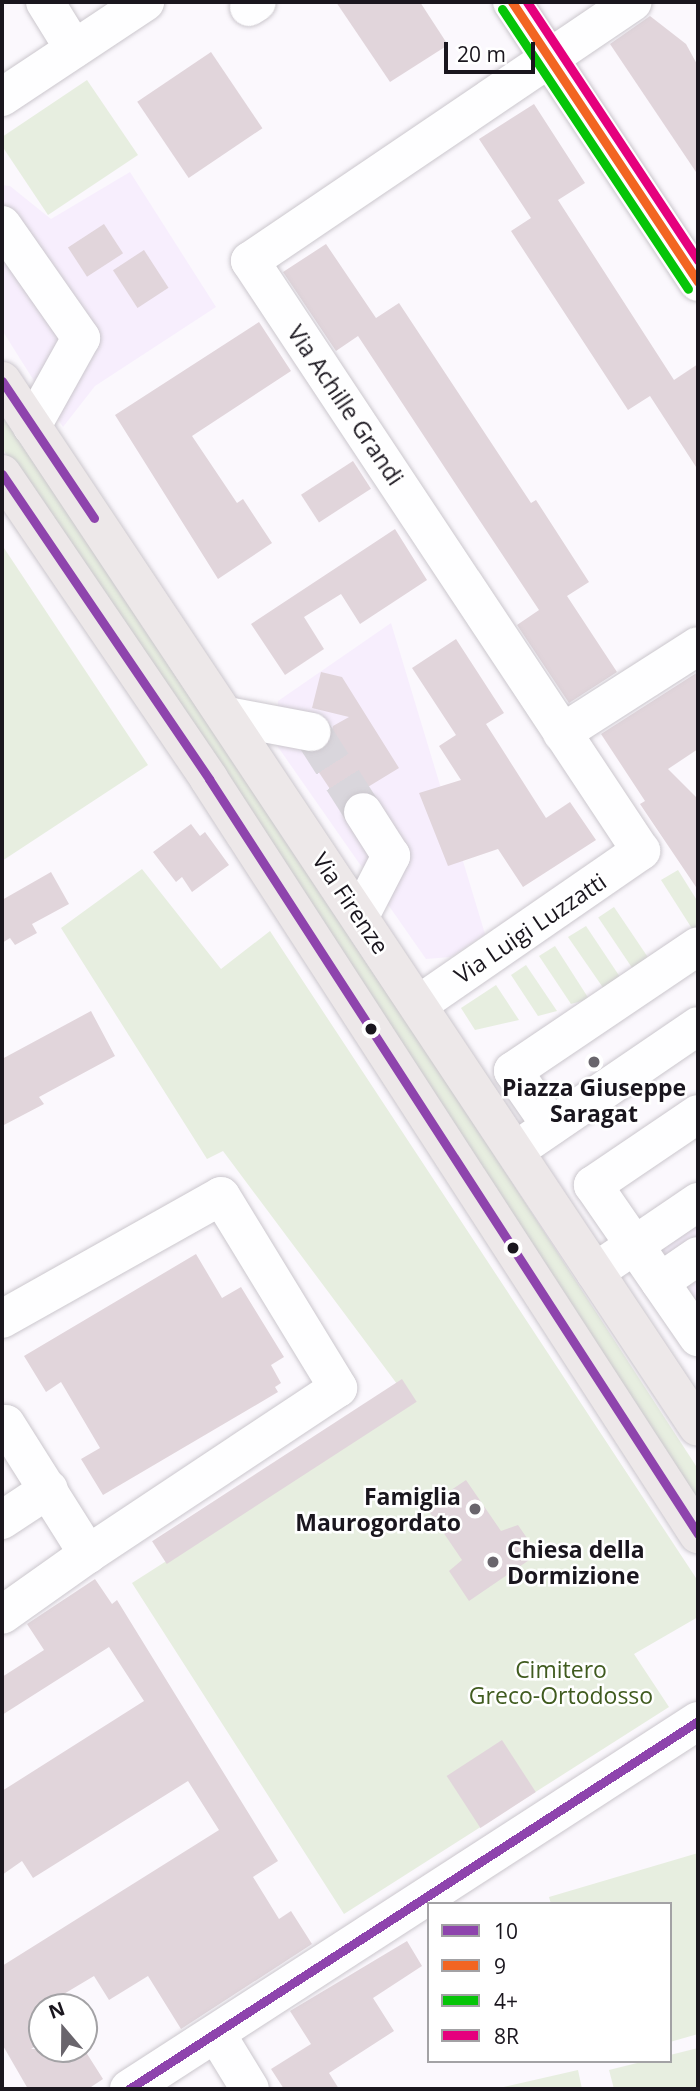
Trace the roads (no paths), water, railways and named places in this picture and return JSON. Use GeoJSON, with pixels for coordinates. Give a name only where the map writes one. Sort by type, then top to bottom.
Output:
{"type":"FeatureCollection","features":[{"type":"Feature","properties":{"kind":"main road","name":"Via Firenze"},"geometry":{"type":"LineString","coordinates":[[2,381],[698,1427]]}},
{"type":"Feature","properties":{"kind":"main road"},"geometry":{"type":"LineString","coordinates":[[2,474],[209,779],[698,1535]]}},
{"type":"Feature","properties":{"kind":"street"},"geometry":{"type":"LineString","coordinates":[[45,2],[74,49]]}},
{"type":"Feature","properties":{"kind":"street"},"geometry":{"type":"LineString","coordinates":[[2,97],[145,2]]}},
{"type":"Feature","properties":{"kind":"street"},"geometry":{"type":"LineString","coordinates":[[512,2],[698,282]]}},
{"type":"Feature","properties":{"kind":"street"},"geometry":{"type":"LineString","coordinates":[[551,60],[633,2]]}},
{"type":"Feature","properties":{"kind":"street","name":"Via Achille Grandi"},"geometry":{"type":"LineString","coordinates":[[551,60],[250,261],[322,387],[397,501],[445,581],[471,620],[562,733],[641,851]]}},
{"type":"Feature","properties":{"kind":"street"},"geometry":{"type":"LineString","coordinates":[[2,225],[81,338],[32,426]]}},
{"type":"Feature","properties":{"kind":"street"},"geometry":{"type":"LineString","coordinates":[[562,733],[698,646]]}},
{"type":"Feature","properties":{"kind":"street"},"geometry":{"type":"LineString","coordinates":[[227,716],[312,732]]}},
{"type":"Feature","properties":{"kind":"street"},"geometry":{"type":"LineString","coordinates":[[360,916],[391,856],[363,812]]}},
{"type":"Feature","properties":{"kind":"street","name":"Via Luigi Luzzatti"},"geometry":{"type":"LineString","coordinates":[[419,1004],[641,851]]}},
{"type":"Feature","properties":{"kind":"street"},"geometry":{"type":"LineString","coordinates":[[551,1126],[513,1071],[698,946]]}},
{"type":"Feature","properties":{"kind":"street"},"geometry":{"type":"LineString","coordinates":[[514,1151],[698,1026]]}},
{"type":"Feature","properties":{"kind":"street"},"geometry":{"type":"LineString","coordinates":[[698,1114],[593,1185],[698,1337]]}},
{"type":"Feature","properties":{"kind":"street"},"geometry":{"type":"LineString","coordinates":[[2,1319],[221,1196],[338,1388],[88,1554],[2,1615]]}},
{"type":"Feature","properties":{"kind":"street"},"geometry":{"type":"LineString","coordinates":[[596,1272],[685,1211],[698,1256],[660,1282]]}},
{"type":"Feature","properties":{"kind":"street"},"geometry":{"type":"LineString","coordinates":[[3,1423],[49,1489],[88,1554]]}},
{"type":"Feature","properties":{"kind":"street"},"geometry":{"type":"LineString","coordinates":[[2,1520],[49,1489]]}},
{"type":"Feature","properties":{"kind":"street"},"geometry":{"type":"LineString","coordinates":[[129,2089],[217,2035],[698,1721]]}},
{"type":"Feature","properties":{"kind":"street"},"geometry":{"type":"LineString","coordinates":[[217,2035],[250,2089]]}},
{"type":"Feature","properties":{"kind":"tunnel"},"geometry":{"type":"LineString","coordinates":[[312,732],[363,812]]}},
{"type":"Feature","properties":{"kind":"place","name":"Piazza Giuseppe Saragat"},"geometry":{"type":"Point","coordinates":[594,1062]}},
{"type":"Feature","properties":{"kind":"place","name":"Famiglia Maurogordato"},"geometry":{"type":"Point","coordinates":[475,1509]}},
{"type":"Feature","properties":{"kind":"place","name":"Chiesa della Dormizione"},"geometry":{"type":"Point","coordinates":[493,1562]}},
{"type":"Feature","properties":{"kind":"park label","name":"Cimitero Greco-Ortodosso"},"geometry":{"type":"Point","coordinates":[561,1682]}}]}
